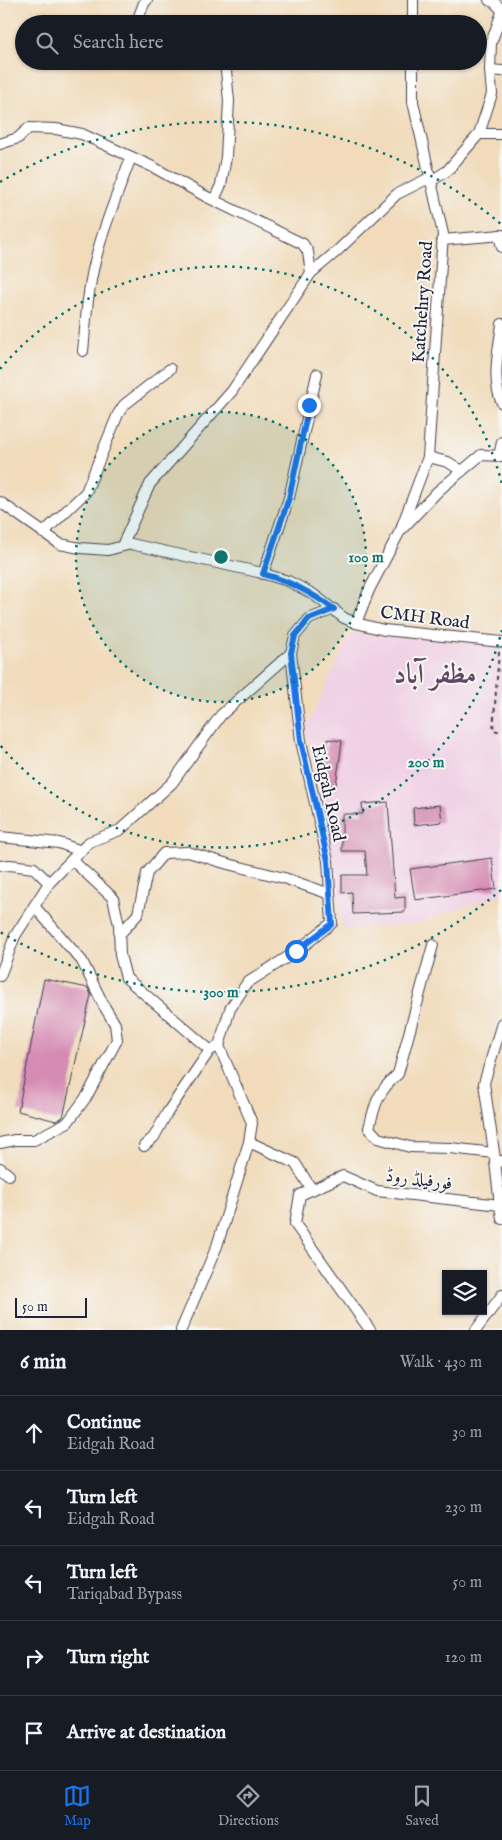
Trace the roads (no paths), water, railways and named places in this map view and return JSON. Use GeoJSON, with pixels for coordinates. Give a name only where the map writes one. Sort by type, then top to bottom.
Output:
{"type":"FeatureCollection","features":[{"type":"Feature","properties":{"kind":"street"},"geometry":{"type":"LineString","coordinates":[[139,15],[147,0]]}},
{"type":"Feature","properties":{"kind":"street"},"geometry":{"type":"LineString","coordinates":[[413,0],[413,15]]}},
{"type":"Feature","properties":{"kind":"street"},"geometry":{"type":"LineString","coordinates":[[122,546],[150,484],[232,392],[311,273],[397,194],[425,180],[431,182],[447,171],[479,134],[492,94],[490,70],[492,43],[502,11],[494,2],[489,0]]}},
{"type":"Feature","properties":{"kind":"street"},"geometry":{"type":"LineString","coordinates":[[214,200],[221,185],[226,157],[229,101],[226,70]]}},
{"type":"Feature","properties":{"kind":"street","name":"Katchehry Road"},"geometry":{"type":"LineString","coordinates":[[400,531],[428,457],[442,240],[431,182],[412,102],[413,70]]}},
{"type":"Feature","properties":{"kind":"street"},"geometry":{"type":"LineString","coordinates":[[490,70],[502,71]]}},
{"type":"Feature","properties":{"kind":"street"},"geometry":{"type":"LineString","coordinates":[[0,144],[18,138],[29,128],[56,129],[82,134],[303,244],[308,252],[311,273]]}},
{"type":"Feature","properties":{"kind":"street"},"geometry":{"type":"LineString","coordinates":[[479,134],[502,134]]}},
{"type":"Feature","properties":{"kind":"street"},"geometry":{"type":"LineString","coordinates":[[83,351],[89,292],[95,265],[108,221],[131,157]]}},
{"type":"Feature","properties":{"kind":"street"},"geometry":{"type":"LineString","coordinates":[[442,240],[501,235],[502,247]]}},
{"type":"Feature","properties":{"kind":"street"},"geometry":{"type":"LineString","coordinates":[[502,324],[496,373],[498,395],[502,403]]}},
{"type":"Feature","properties":{"kind":"street"},"geometry":{"type":"LineString","coordinates":[[43,533],[86,492],[118,414],[124,405],[170,369]]}},
{"type":"Feature","properties":{"kind":"street"},"geometry":{"type":"LineString","coordinates":[[263,574],[289,498],[317,374]]}},
{"type":"Feature","properties":{"kind":"street"},"geometry":{"type":"LineString","coordinates":[[356,623],[369,590],[400,531],[438,490],[482,455],[501,456],[502,442]]}},
{"type":"Feature","properties":{"kind":"street"},"geometry":{"type":"LineString","coordinates":[[428,457],[448,462],[462,471]]}},
{"type":"Feature","properties":{"kind":"street","name":"CMH Road"},"geometry":{"type":"LineString","coordinates":[[0,502],[60,544],[108,550],[131,544],[288,581],[313,594],[344,618],[356,623],[393,631],[501,642]]}},
{"type":"Feature","properties":{"kind":"street","name":"Eidgah Road"},"geometry":{"type":"LineString","coordinates":[[215,1048],[230,1009],[247,983],[296,951],[332,924],[328,861],[301,741],[291,653],[295,636],[309,619],[334,609]]}},
{"type":"Feature","properties":{"kind":"street"},"geometry":{"type":"LineString","coordinates":[[0,976],[15,936],[49,884],[89,842],[120,830],[172,783],[221,715],[291,653]]}},
{"type":"Feature","properties":{"kind":"street"},"geometry":{"type":"LineString","coordinates":[[0,837],[59,843],[81,851]]}},
{"type":"Feature","properties":{"kind":"street"},"geometry":{"type":"LineString","coordinates":[[119,935],[138,914],[147,873],[164,852],[188,852],[284,878],[330,894]]}},
{"type":"Feature","properties":{"kind":"street"},"geometry":{"type":"LineString","coordinates":[[72,860],[113,898],[120,955],[126,978],[215,1048],[252,1123],[249,1142],[216,1246],[181,1330]]}},
{"type":"Feature","properties":{"kind":"street"},"geometry":{"type":"LineString","coordinates":[[0,866],[10,865],[34,868],[49,884]]}},
{"type":"Feature","properties":{"kind":"street"},"geometry":{"type":"LineString","coordinates":[[0,1143],[15,1140],[34,1140],[68,1122],[87,1096],[117,1040],[115,1024],[82,961],[34,906]]}},
{"type":"Feature","properties":{"kind":"street"},"geometry":{"type":"LineString","coordinates":[[433,945],[398,1074],[385,1085],[374,1105],[369,1128],[378,1138],[410,1147],[450,1148],[497,1159]]}},
{"type":"Feature","properties":{"kind":"street"},"geometry":{"type":"LineString","coordinates":[[502,1023],[484,1083],[497,1159],[502,1219]]}},
{"type":"Feature","properties":{"kind":"street"},"geometry":{"type":"LineString","coordinates":[[144,1146],[154,1137],[167,1113],[215,1048]]}},
{"type":"Feature","properties":{"kind":"street"},"geometry":{"type":"LineString","coordinates":[[249,1142],[295,1164],[312,1190]]}},
{"type":"Feature","properties":{"kind":"street"},"geometry":{"type":"LineString","coordinates":[[0,1168],[9,1175]]}},
{"type":"Feature","properties":{"kind":"street","name":"فورفیلڈ روڈ"},"geometry":{"type":"LineString","coordinates":[[370,1330],[295,1224],[300,1195],[344,1176],[377,1191],[500,1205]]}},
{"type":"Feature","properties":{"kind":"street"},"geometry":{"type":"LineString","coordinates":[[476,1330],[502,1295]]}},
{"type":"Feature","properties":{"kind":"district","name":"مظفر آباد"},"geometry":{"type":"Point","coordinates":[435,673]}}]}
